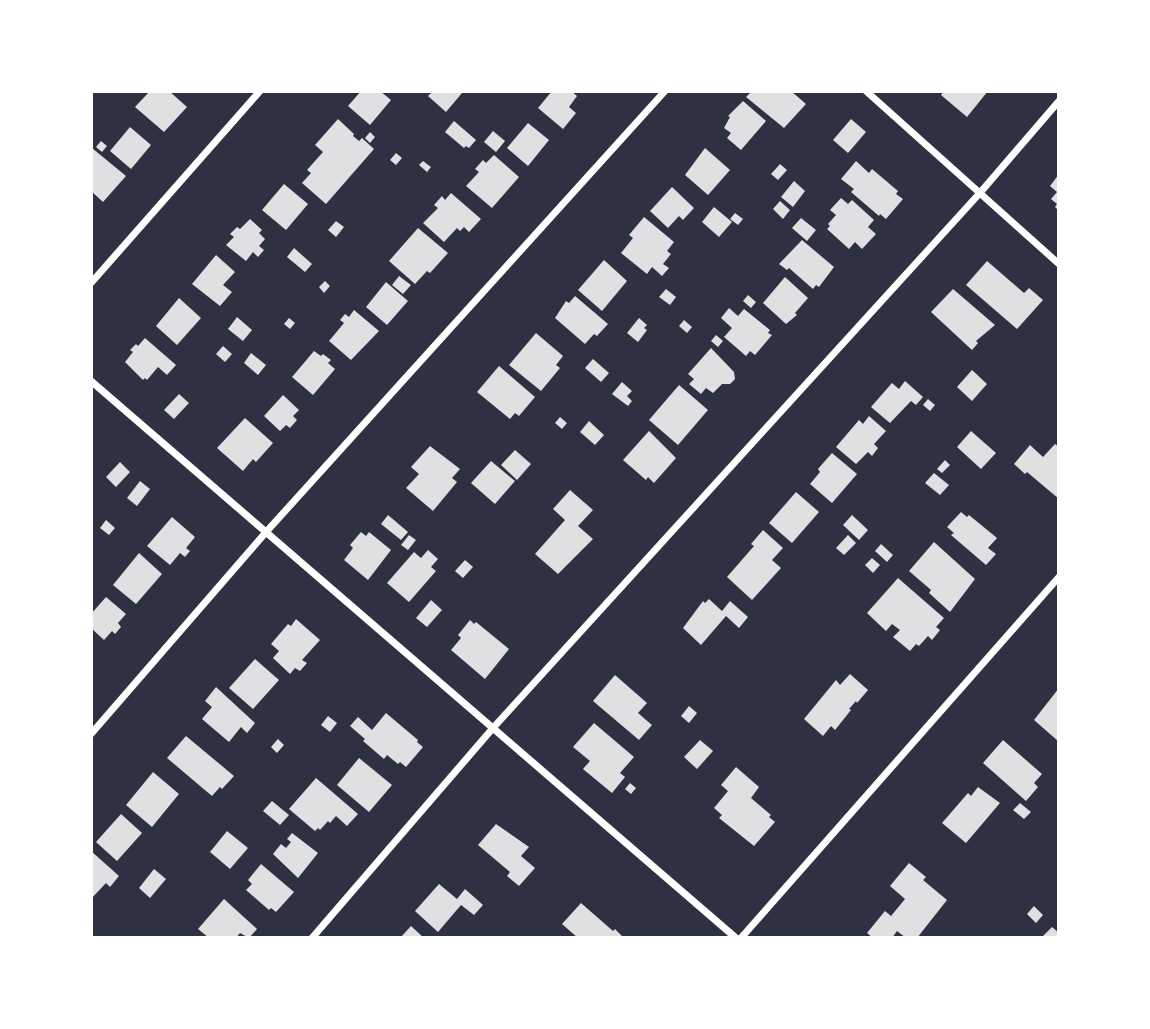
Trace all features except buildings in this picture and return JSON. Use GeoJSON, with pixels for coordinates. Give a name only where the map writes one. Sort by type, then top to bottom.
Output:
{"type":"FeatureCollection","features":[{"type":"Feature","properties":{"kind":"street"},"geometry":{"type":"LineString","coordinates":[[91,283],[260,91]]}},
{"type":"Feature","properties":{"kind":"street"},"geometry":{"type":"LineString","coordinates":[[91,734],[267,531],[665,91]]}},
{"type":"Feature","properties":{"kind":"street"},"geometry":{"type":"LineString","coordinates":[[866,91],[1059,264]]}},
{"type":"Feature","properties":{"kind":"street"},"geometry":{"type":"LineString","coordinates":[[312,938],[493,728],[979,194],[1059,102]]}},
{"type":"Feature","properties":{"kind":"street"},"geometry":{"type":"LineString","coordinates":[[91,381],[739,938],[1059,577]]}}]}
